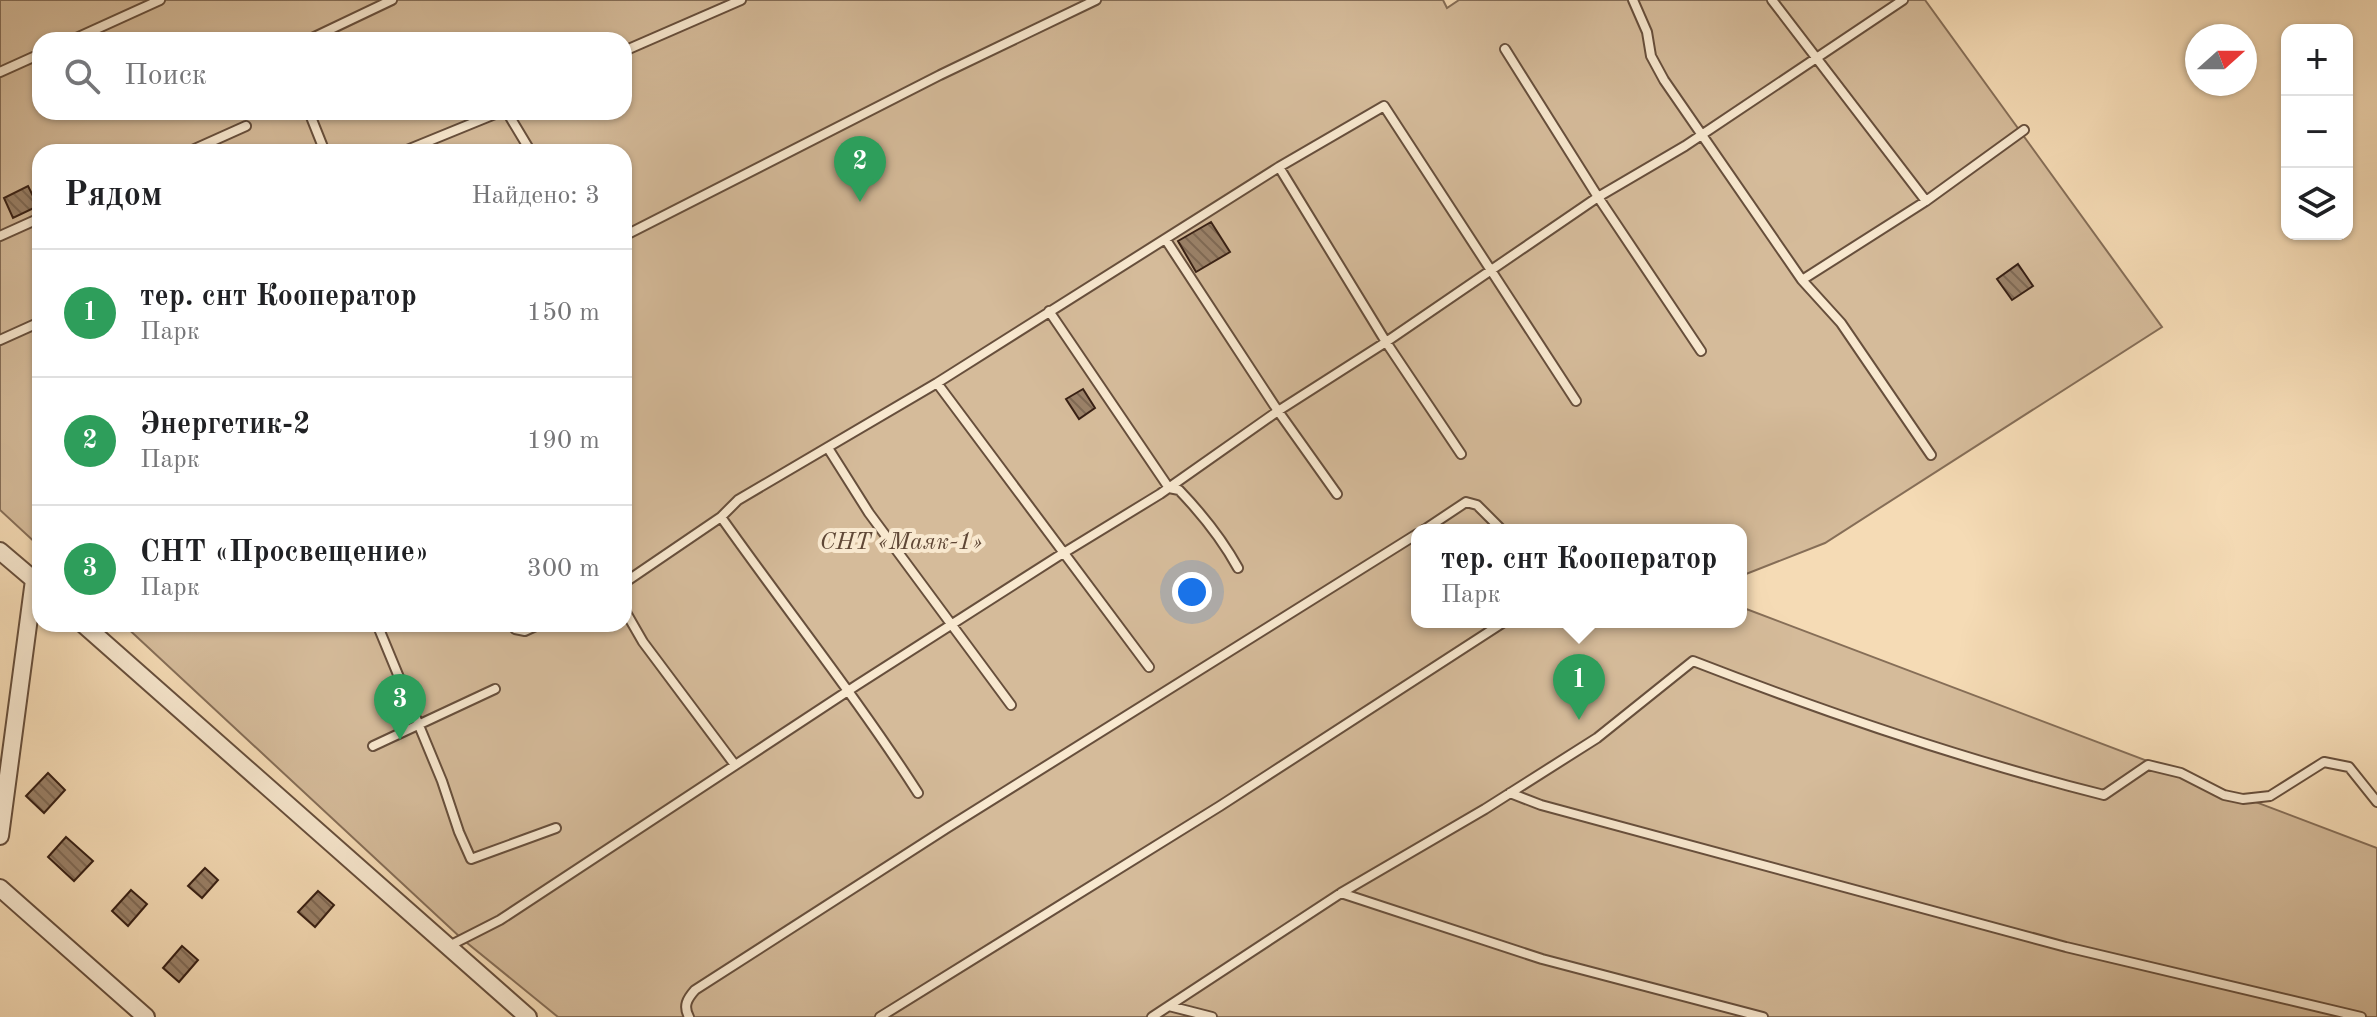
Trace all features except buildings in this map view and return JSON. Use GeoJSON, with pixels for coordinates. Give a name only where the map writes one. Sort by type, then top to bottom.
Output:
{"type":"FeatureCollection","features":[{"type":"Feature","properties":{"kind":"street"},"geometry":{"type":"LineString","coordinates":[[0,551],[32,579]]}},
{"type":"Feature","properties":{"kind":"street"},"geometry":{"type":"LineString","coordinates":[[0,836],[32,617]]}},
{"type":"Feature","properties":{"kind":"street"},"geometry":{"type":"LineString","coordinates":[[92,632],[528,1017]]}},
{"type":"Feature","properties":{"kind":"street"},"geometry":{"type":"LineString","coordinates":[[0,888],[146,1017]]}},
{"type":"Feature","properties":{"kind":"lane"},"geometry":{"type":"LineString","coordinates":[[90,32],[160,0]]}},
{"type":"Feature","properties":{"kind":"lane"},"geometry":{"type":"LineString","coordinates":[[325,32],[392,0]]}},
{"type":"Feature","properties":{"kind":"lane"},"geometry":{"type":"LineString","coordinates":[[632,48],[741,0]]}},
{"type":"Feature","properties":{"kind":"lane"},"geometry":{"type":"LineString","coordinates":[[632,232],[940,75],[1096,0]]}},
{"type":"Feature","properties":{"kind":"lane"},"geometry":{"type":"LineString","coordinates":[[1633,0],[1647,32],[1651,56],[1664,80],[1802,280],[1841,323],[1931,455]]}},
{"type":"Feature","properties":{"kind":"lane"},"geometry":{"type":"LineString","coordinates":[[1772,0],[1926,201]]}},
{"type":"Feature","properties":{"kind":"lane"},"geometry":{"type":"LineString","coordinates":[[447,948],[500,920],[847,692],[1169,488],[1278,411],[1386,342],[1598,197],[1703,134],[1903,0]]}},
{"type":"Feature","properties":{"kind":"lane"},"geometry":{"type":"LineString","coordinates":[[1505,49],[1598,197],[1701,351]]}},
{"type":"Feature","properties":{"kind":"lane"},"geometry":{"type":"LineString","coordinates":[[0,72],[32,58]]}},
{"type":"Feature","properties":{"kind":"lane"},"geometry":{"type":"LineString","coordinates":[[632,578],[721,517],[738,500],[937,383],[1279,167],[1384,106],[1576,401]]}},
{"type":"Feature","properties":{"kind":"lane"},"geometry":{"type":"LineString","coordinates":[[312,120],[322,144]]}},
{"type":"Feature","properties":{"kind":"lane"},"geometry":{"type":"LineString","coordinates":[[422,144],[480,120]]}},
{"type":"Feature","properties":{"kind":"lane"},"geometry":{"type":"LineString","coordinates":[[512,120],[526,144]]}},
{"type":"Feature","properties":{"kind":"lane"},"geometry":{"type":"LineString","coordinates":[[206,144],[246,126]]}},
{"type":"Feature","properties":{"kind":"lane"},"geometry":{"type":"LineString","coordinates":[[1802,280],[1926,201],[2024,130]]}},
{"type":"Feature","properties":{"kind":"lane"},"geometry":{"type":"LineString","coordinates":[[1279,167],[1386,342],[1461,454]]}},
{"type":"Feature","properties":{"kind":"lane"},"geometry":{"type":"LineString","coordinates":[[0,236],[32,222]]}},
{"type":"Feature","properties":{"kind":"lane"},"geometry":{"type":"LineString","coordinates":[[1166,240],[1278,411],[1337,494]]}},
{"type":"Feature","properties":{"kind":"lane"},"geometry":{"type":"LineString","coordinates":[[1049,311],[1169,488],[1179,490],[1196,507],[1238,568]]}},
{"type":"Feature","properties":{"kind":"lane"},"geometry":{"type":"LineString","coordinates":[[0,340],[32,326]]}},
{"type":"Feature","properties":{"kind":"lane"},"geometry":{"type":"LineString","coordinates":[[937,383],[1149,667]]}},
{"type":"Feature","properties":{"kind":"lane"},"geometry":{"type":"LineString","coordinates":[[828,448],[869,513],[1011,705]]}},
{"type":"Feature","properties":{"kind":"lane"},"geometry":{"type":"LineString","coordinates":[[1433,524],[1466,502],[1477,505],[1496,524]]}},
{"type":"Feature","properties":{"kind":"lane"},"geometry":{"type":"LineString","coordinates":[[721,517],[874,725],[918,793]]}},
{"type":"Feature","properties":{"kind":"lane"},"geometry":{"type":"LineString","coordinates":[[689,1017],[685,1009],[687,999],[695,990],[961,819],[1411,538]]}},
{"type":"Feature","properties":{"kind":"lane"},"geometry":{"type":"LineString","coordinates":[[632,623],[735,765]]}},
{"type":"Feature","properties":{"kind":"lane"},"geometry":{"type":"LineString","coordinates":[[880,1017],[1220,806],[1495,628]]}},
{"type":"Feature","properties":{"kind":"lane"},"geometry":{"type":"LineString","coordinates":[[380,632],[471,859],[556,828]]}},
{"type":"Feature","properties":{"kind":"lane"},"geometry":{"type":"LineString","coordinates":[[1152,1017],[1341,893],[1597,738],[1693,661],[1789,697],[2030,777],[2104,795],[2148,765],[2181,773],[2224,795],[2243,799],[2270,796],[2324,762],[2349,767],[2377,802]]}},
{"type":"Feature","properties":{"kind":"lane"},"geometry":{"type":"LineString","coordinates":[[373,746],[495,689]]}},
{"type":"Feature","properties":{"kind":"lane"},"geometry":{"type":"LineString","coordinates":[[1510,793],[1541,805],[2051,943],[2333,1014],[2361,1017]]}},
{"type":"Feature","properties":{"kind":"lane"},"geometry":{"type":"LineString","coordinates":[[1341,893],[1542,959],[1763,1017]]}},
{"type":"Feature","properties":{"kind":"lane"},"geometry":{"type":"LineString","coordinates":[[1169,1006],[1212,1017]]}},
{"type":"Feature","properties":{"kind":"green space","name":"СНТ «Маяк-1»"},"geometry":{"type":"Polygon","coordinates":[[[0,0],[1443,0],[1447,8],[1459,0],[1925,0],[2162,327],[1825,543],[1747,574],[1747,524],[1411,524],[1411,628],[1747,628],[1747,609],[2377,848],[2377,1017],[558,1017],[461,938],[132,632],[632,632],[632,144],[32,144],[32,540],[0,510],[0,0]]]}},
{"type":"Feature","properties":{"kind":"place","name":"Энергетик-2"},"geometry":{"type":"Point","coordinates":[860,202]}},
{"type":"Feature","properties":{"kind":"place","name":"тер. снт Кооператор"},"geometry":{"type":"Point","coordinates":[1579,720]}},
{"type":"Feature","properties":{"kind":"place","name":"СНТ «Просвещение»"},"geometry":{"type":"Point","coordinates":[400,740]}}]}
